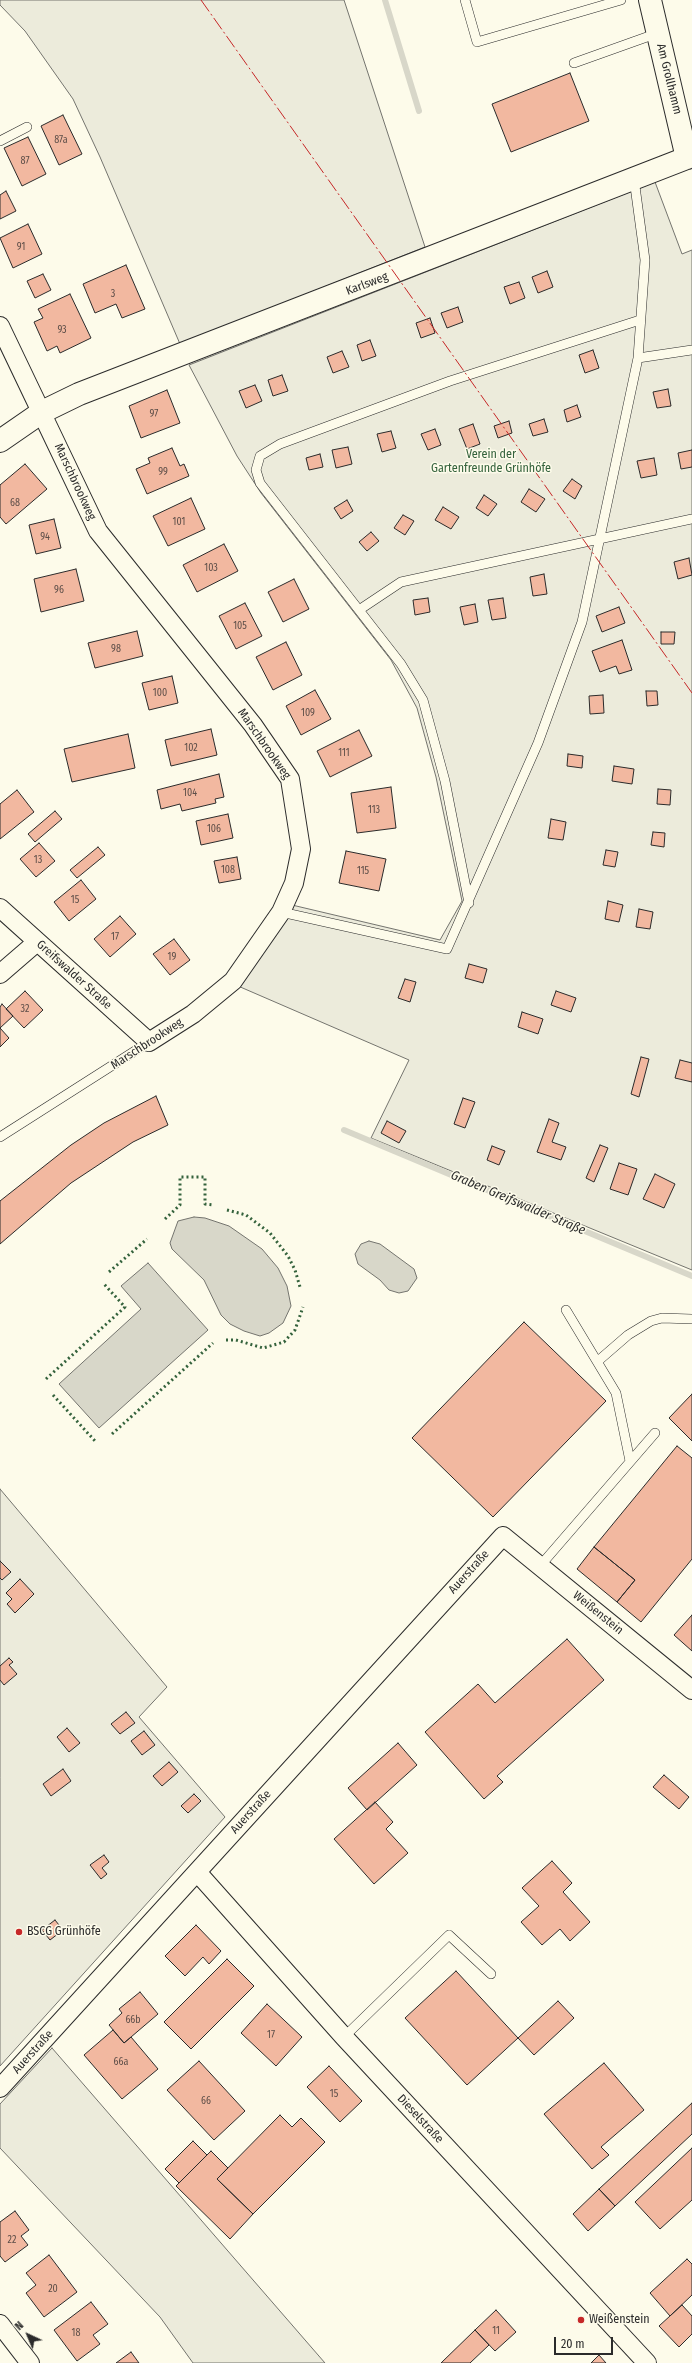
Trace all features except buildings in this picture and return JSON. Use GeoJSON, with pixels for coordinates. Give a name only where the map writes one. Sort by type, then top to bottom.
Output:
{"type":"FeatureCollection","features":[{"type":"Feature","properties":{"kind":"street","name":"Am Grollhamm"},"geometry":{"type":"LineString","coordinates":[[650,0],[690,157]]}},
{"type":"Feature","properties":{"kind":"street","name":"Karlsweg"},"geometry":{"type":"LineString","coordinates":[[0,441],[42,412],[79,394],[690,157]]}},
{"type":"Feature","properties":{"kind":"street","name":"Marschbrookweg"},"geometry":{"type":"LineString","coordinates":[[0,326],[98,531],[253,726],[290,779],[301,849],[294,883],[281,912],[233,981],[193,1014],[149,1042]]}},
{"type":"Feature","properties":{"kind":"street","name":"Greifswalder Straße"},"geometry":{"type":"LineString","coordinates":[[0,908],[149,1042]]}},
{"type":"Feature","properties":{"kind":"street"},"geometry":{"type":"LineString","coordinates":[[0,974],[37,942]]}},
{"type":"Feature","properties":{"kind":"street","name":"Weißenstein"},"geometry":{"type":"LineString","coordinates":[[503,1536],[692,1690]]}},
{"type":"Feature","properties":{"kind":"street","name":"Auerstraße"},"geometry":{"type":"LineString","coordinates":[[0,2088],[503,1536]]}},
{"type":"Feature","properties":{"kind":"street","name":"Dieselstraße"},"geometry":{"type":"LineString","coordinates":[[197,1872],[344,2037],[647,2363]]}},
{"type":"Feature","properties":{"kind":"street"},"geometry":{"type":"LineString","coordinates":[[0,2324],[30,2363]]}},
{"type":"Feature","properties":{"kind":"lane"},"geometry":{"type":"LineString","coordinates":[[465,0],[477,42],[621,0]]}},
{"type":"Feature","properties":{"kind":"lane"},"geometry":{"type":"LineString","coordinates":[[574,63],[658,33]]}},
{"type":"Feature","properties":{"kind":"lane"},"geometry":{"type":"LineString","coordinates":[[0,141],[27,127]]}},
{"type":"Feature","properties":{"kind":"lane"},"geometry":{"type":"LineString","coordinates":[[281,912],[447,949],[469,903],[538,743],[582,622],[601,540],[638,358],[645,260],[634,179]]}},
{"type":"Feature","properties":{"kind":"lane"},"geometry":{"type":"LineString","coordinates":[[469,903],[445,781],[423,700],[401,664],[260,483],[256,470],[260,456],[280,444],[450,381],[640,320]]}},
{"type":"Feature","properties":{"kind":"lane"},"geometry":{"type":"LineString","coordinates":[[638,358],[692,350]]}},
{"type":"Feature","properties":{"kind":"lane"},"geometry":{"type":"LineString","coordinates":[[359,610],[401,582],[601,540],[692,519]]}},
{"type":"Feature","properties":{"kind":"lane","name":"Marschbrookweg"},"geometry":{"type":"LineString","coordinates":[[0,1137],[149,1042]]}},
{"type":"Feature","properties":{"kind":"lane"},"geometry":{"type":"LineString","coordinates":[[566,1310],[616,1393],[630,1461]]}},
{"type":"Feature","properties":{"kind":"lane"},"geometry":{"type":"LineString","coordinates":[[598,1361],[628,1335],[651,1321],[662,1318],[692,1319]]}},
{"type":"Feature","properties":{"kind":"lane"},"geometry":{"type":"LineString","coordinates":[[540,1566],[655,1433]]}},
{"type":"Feature","properties":{"kind":"lane"},"geometry":{"type":"LineString","coordinates":[[344,2037],[449,1935],[491,1974]]}},
{"type":"Feature","properties":{"kind":"green space"},"geometry":{"type":"Polygon","coordinates":[[[0,0],[344,0],[425,247],[180,344],[100,157],[73,99],[25,31],[0,5],[0,0]]]}},
{"type":"Feature","properties":{"kind":"green space","name":"Verein der Gartenfreunde Grünhöfe"},"geometry":{"type":"Polygon","coordinates":[[[655,182],[682,254],[692,250],[692,1270],[371,1138],[409,1060],[238,986],[292,905],[440,940],[462,901],[436,777],[417,708],[391,660],[261,493],[237,456],[189,365],[655,182]]]}},
{"type":"Feature","properties":{"kind":"green space"},"geometry":{"type":"Polygon","coordinates":[[[0,1489],[167,1687],[139,1717],[225,1817],[0,2066],[0,1489]]]}},
{"type":"Feature","properties":{"kind":"green space"},"geometry":{"type":"Polygon","coordinates":[[[52,2048],[325,2363],[193,2363],[160,2317],[0,2148],[0,2104],[52,2048]]]}},
{"type":"Feature","properties":{"kind":"shaded area"},"geometry":{"type":"Polygon","coordinates":[[[194,1217],[205,1218],[229,1226],[262,1249],[278,1268],[287,1286],[291,1306],[283,1323],[269,1333],[260,1336],[244,1331],[230,1324],[221,1315],[204,1280],[172,1249],[170,1243],[178,1221],[194,1217]]]}},
{"type":"Feature","properties":{"kind":"shaded area"},"geometry":{"type":"Polygon","coordinates":[[[369,1241],[380,1244],[414,1269],[417,1278],[408,1291],[399,1293],[389,1290],[380,1280],[358,1264],[355,1254],[361,1244],[369,1241]]]}},
{"type":"Feature","properties":{"kind":"shaded area"},"geometry":{"type":"Polygon","coordinates":[[[148,1263],[208,1330],[99,1428],[59,1384],[141,1309],[121,1286],[148,1263]]]}},
{"type":"Feature","properties":{"kind":"waterway"},"geometry":{"type":"LineString","coordinates":[[385,0],[419,111]]}},
{"type":"Feature","properties":{"kind":"waterway","name":"Graben Greifswalder Straße"},"geometry":{"type":"LineString","coordinates":[[344,1130],[692,1276]]}},
{"type":"Feature","properties":{"kind":"hedge"},"geometry":{"type":"LineString","coordinates":[[165,1219],[180,1205],[180,1177],[205,1177],[205,1204],[214,1205]]}},
{"type":"Feature","properties":{"kind":"hedge"},"geometry":{"type":"LineString","coordinates":[[227,1210],[246,1215],[270,1233],[288,1256],[295,1270],[300,1287]]}},
{"type":"Feature","properties":{"kind":"hedge"},"geometry":{"type":"LineString","coordinates":[[109,1272],[147,1239]]}},
{"type":"Feature","properties":{"kind":"hedge"},"geometry":{"type":"LineString","coordinates":[[46,1379],[125,1307],[104,1284]]}},
{"type":"Feature","properties":{"kind":"hedge"},"geometry":{"type":"LineString","coordinates":[[226,1340],[236,1340],[263,1348],[284,1342],[295,1330],[303,1307]]}},
{"type":"Feature","properties":{"kind":"hedge"},"geometry":{"type":"LineString","coordinates":[[112,1434],[213,1343]]}},
{"type":"Feature","properties":{"kind":"hedge"},"geometry":{"type":"LineString","coordinates":[[53,1395],[95,1441]]}},
{"type":"Feature","properties":{"kind":"power"},"geometry":{"type":"LineString","coordinates":[[201,0],[692,693]]}},
{"type":"Feature","properties":{"kind":"place","name":"BSCG Grünhöfe"},"geometry":{"type":"Point","coordinates":[19,1932]}},
{"type":"Feature","properties":{"kind":"place","name":"Weißenstein"},"geometry":{"type":"Point","coordinates":[581,2320]}}]}
